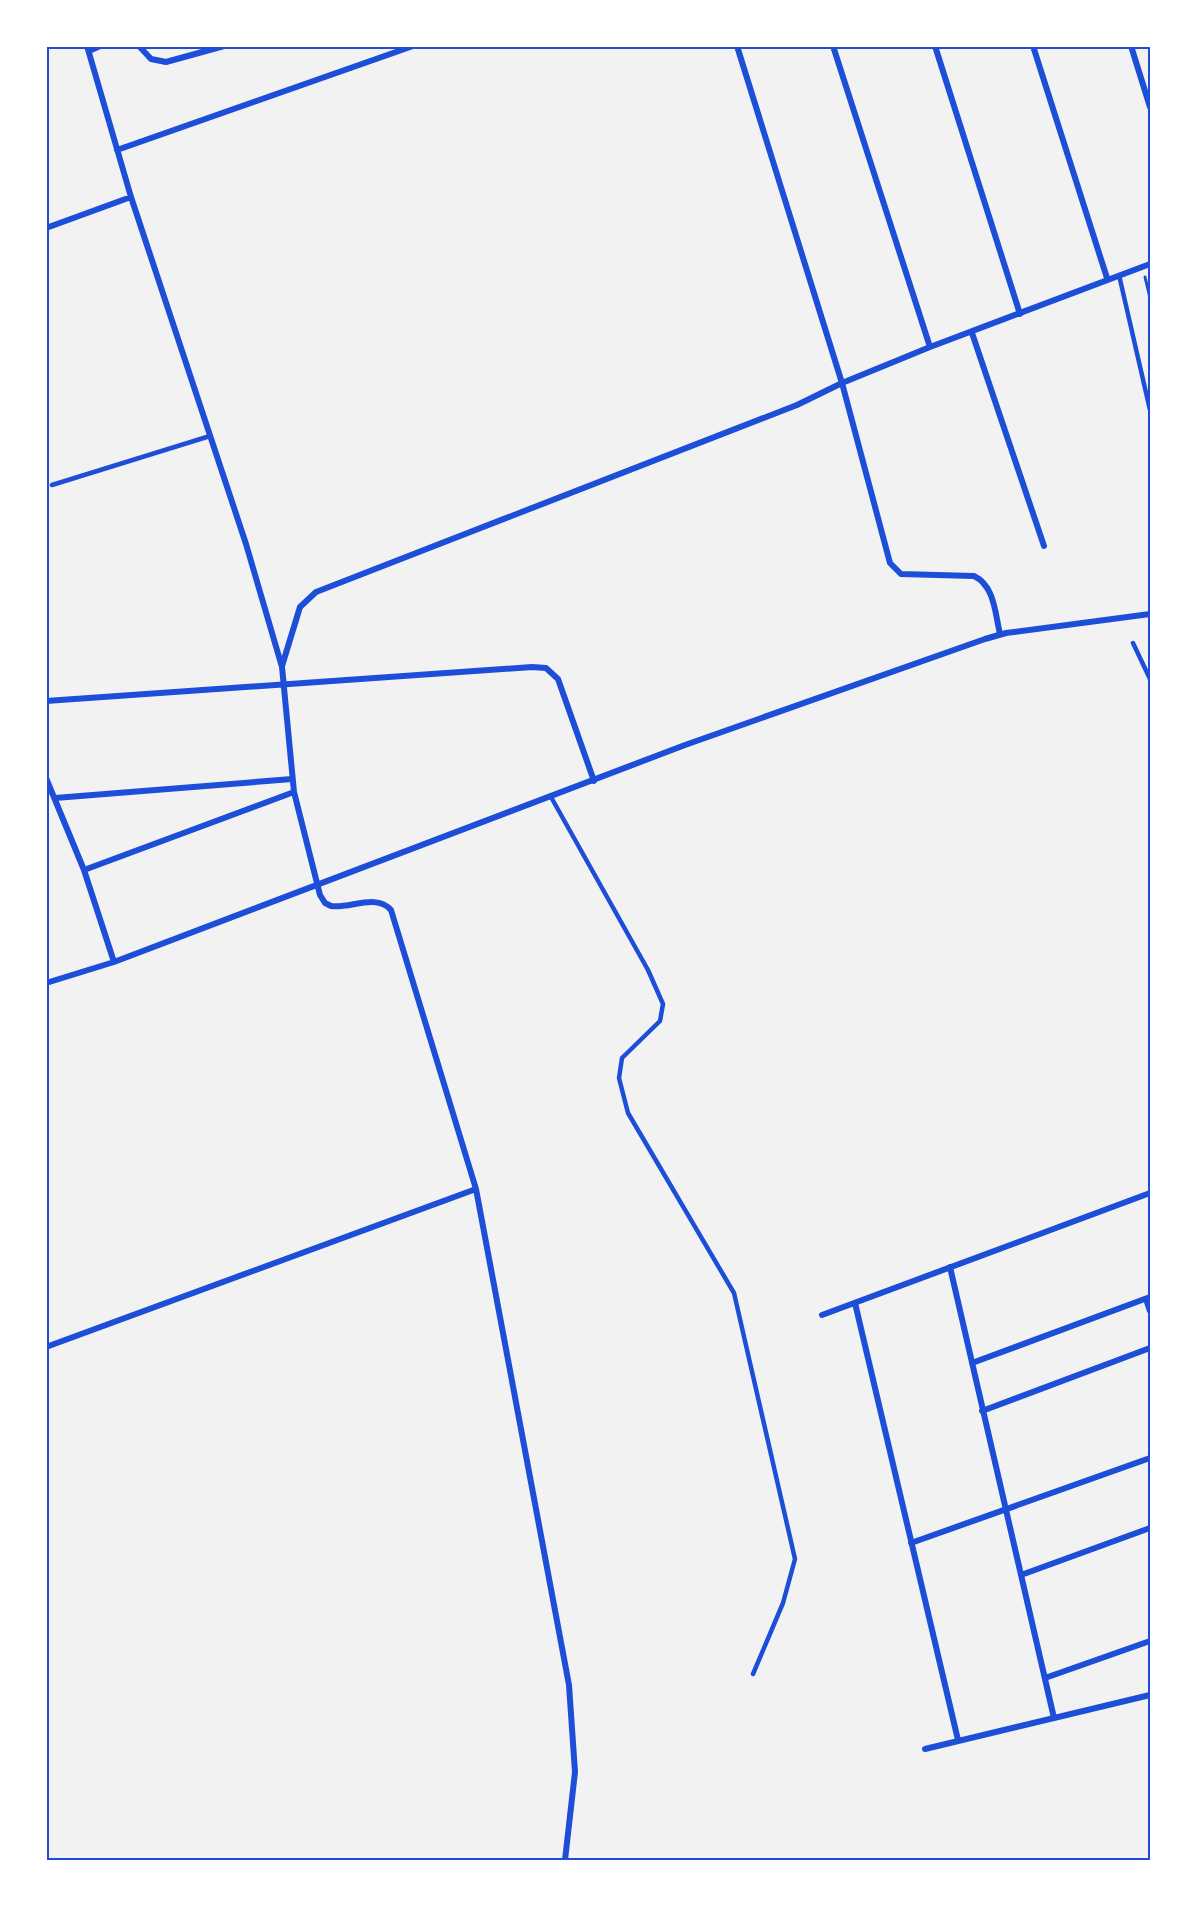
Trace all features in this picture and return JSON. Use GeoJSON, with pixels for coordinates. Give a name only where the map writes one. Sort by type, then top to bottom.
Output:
{"type":"FeatureCollection","features":[{"type":"Feature","properties":{"kind":"street"},"geometry":{"type":"LineString","coordinates":[[100,46],[88,49],[117,150],[282,667],[294,792],[318,886],[324,903],[331,906],[374,902],[387,905],[392,910],[476,1189],[569,1685],[575,1772],[565,1860]]}},
{"type":"Feature","properties":{"kind":"street"},"geometry":{"type":"LineString","coordinates":[[139,46],[151,59],[166,62],[224,46]]}},
{"type":"Feature","properties":{"kind":"street"},"geometry":{"type":"LineString","coordinates":[[117,150],[413,46]]}},
{"type":"Feature","properties":{"kind":"street"},"geometry":{"type":"LineString","coordinates":[[737,46],[842,383],[892,568],[901,574],[974,576],[982,580],[989,587],[1000,634]]}},
{"type":"Feature","properties":{"kind":"street"},"geometry":{"type":"LineString","coordinates":[[833,46],[930,347]]}},
{"type":"Feature","properties":{"kind":"street"},"geometry":{"type":"LineString","coordinates":[[935,46],[1020,314]]}},
{"type":"Feature","properties":{"kind":"street"},"geometry":{"type":"LineString","coordinates":[[1033,46],[1107,279]]}},
{"type":"Feature","properties":{"kind":"street"},"geometry":{"type":"LineString","coordinates":[[1131,46],[1150,107]]}},
{"type":"Feature","properties":{"kind":"street"},"geometry":{"type":"LineString","coordinates":[[46,228],[131,196]]}},
{"type":"Feature","properties":{"kind":"street"},"geometry":{"type":"LineString","coordinates":[[282,667],[300,608],[316,592],[797,405],[842,383],[930,347],[1150,264]]}},
{"type":"Feature","properties":{"kind":"street"},"geometry":{"type":"LineString","coordinates":[[972,333],[1044,546]]}},
{"type":"Feature","properties":{"kind":"street"},"geometry":{"type":"LineString","coordinates":[[46,983],[114,962],[685,745],[1000,634],[1150,614]]}},
{"type":"Feature","properties":{"kind":"street"},"geometry":{"type":"LineString","coordinates":[[46,701],[283,682],[546,668],[558,678],[594,780]]}},
{"type":"Feature","properties":{"kind":"street"},"geometry":{"type":"LineString","coordinates":[[46,778],[84,870],[114,962]]}},
{"type":"Feature","properties":{"kind":"street"},"geometry":{"type":"LineString","coordinates":[[55,798],[292,779]]}},
{"type":"Feature","properties":{"kind":"street"},"geometry":{"type":"LineString","coordinates":[[84,870],[294,792]]}},
{"type":"Feature","properties":{"kind":"street"},"geometry":{"type":"LineString","coordinates":[[46,1347],[476,1189]]}},
{"type":"Feature","properties":{"kind":"street"},"geometry":{"type":"LineString","coordinates":[[822,1315],[1150,1193]]}},
{"type":"Feature","properties":{"kind":"street"},"geometry":{"type":"LineString","coordinates":[[950,1267],[1004,1510],[1054,1718]]}},
{"type":"Feature","properties":{"kind":"street"},"geometry":{"type":"LineString","coordinates":[[972,1363],[1148,1298],[1150,1311]]}},
{"type":"Feature","properties":{"kind":"street"},"geometry":{"type":"LineString","coordinates":[[855,1303],[958,1740]]}},
{"type":"Feature","properties":{"kind":"street"},"geometry":{"type":"LineString","coordinates":[[982,1410],[1150,1348]]}},
{"type":"Feature","properties":{"kind":"street"},"geometry":{"type":"LineString","coordinates":[[911,1543],[1150,1458]]}},
{"type":"Feature","properties":{"kind":"street"},"geometry":{"type":"LineString","coordinates":[[1021,1575],[1150,1528]]}},
{"type":"Feature","properties":{"kind":"street"},"geometry":{"type":"LineString","coordinates":[[1045,1678],[1150,1641]]}},
{"type":"Feature","properties":{"kind":"street"},"geometry":{"type":"LineString","coordinates":[[925,1749],[1150,1695]]}},
{"type":"Feature","properties":{"kind":"lane"},"geometry":{"type":"LineString","coordinates":[[1119,275],[1150,410]]}},
{"type":"Feature","properties":{"kind":"lane"},"geometry":{"type":"LineString","coordinates":[[52,485],[210,436]]}},
{"type":"Feature","properties":{"kind":"lane"},"geometry":{"type":"LineString","coordinates":[[1133,643],[1150,679]]}},
{"type":"Feature","properties":{"kind":"lane"},"geometry":{"type":"LineString","coordinates":[[551,797],[648,970],[663,1004],[660,1021],[622,1058],[619,1078],[628,1113],[735,1293],[795,1559],[783,1603],[753,1674]]}},
{"type":"Feature","properties":{"kind":"path"},"geometry":{"type":"LineString","coordinates":[[1142,267],[1150,298]]}}]}
